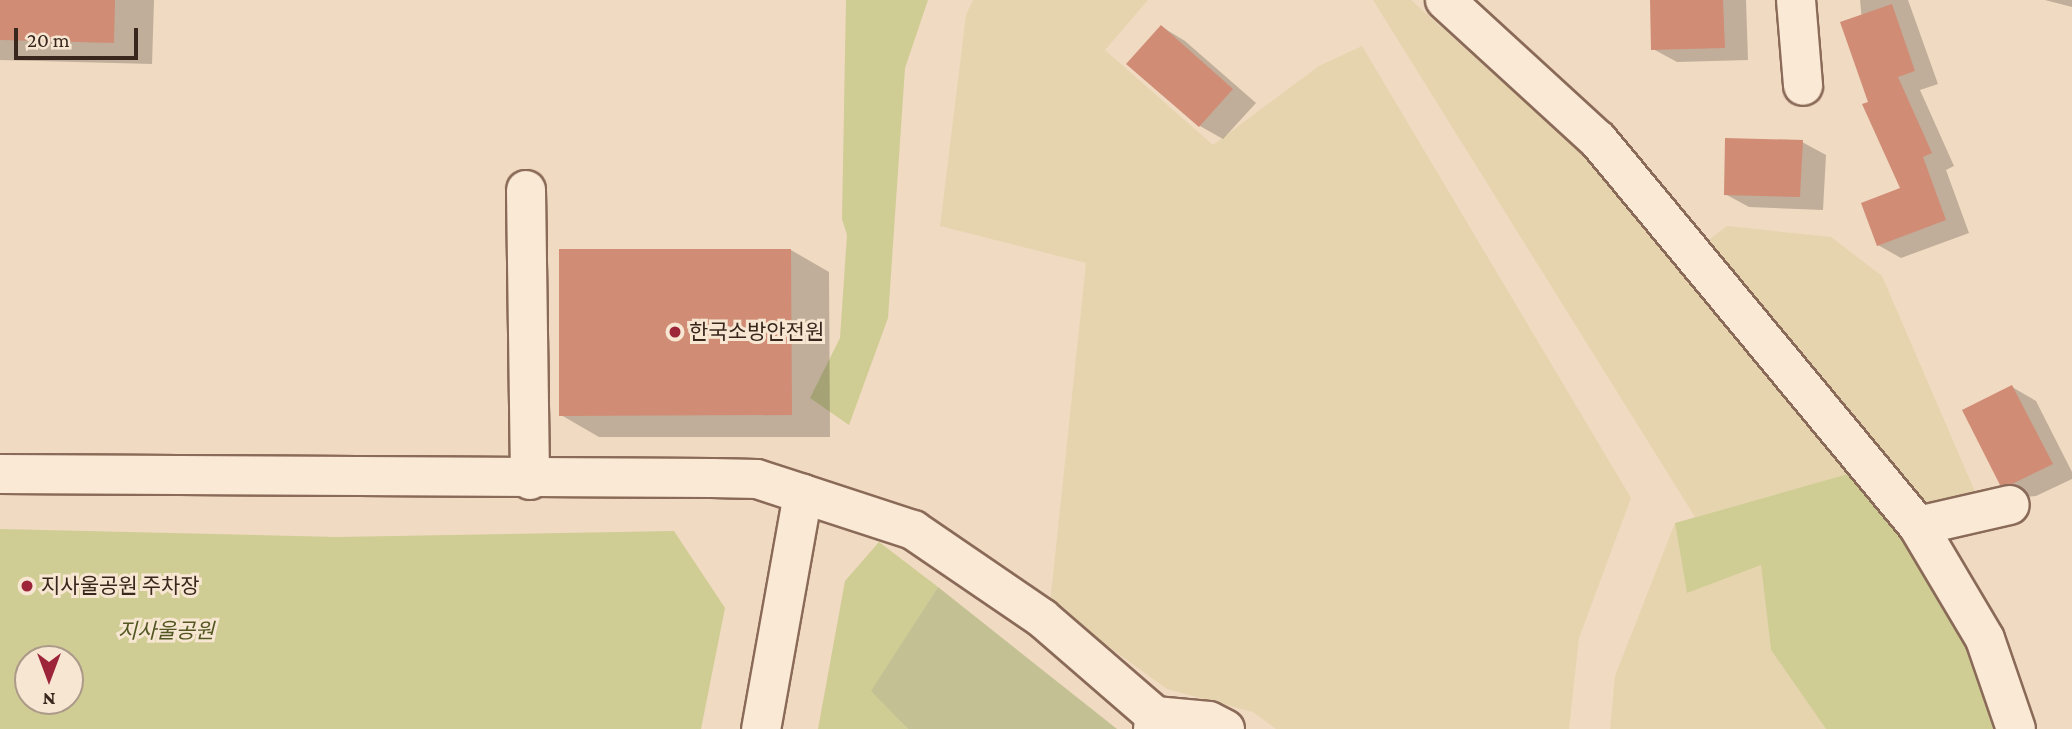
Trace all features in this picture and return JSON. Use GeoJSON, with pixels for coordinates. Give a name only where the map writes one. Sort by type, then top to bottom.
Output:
{"type":"FeatureCollection","features":[{"type":"Feature","properties":{"kind":"street"},"geometry":{"type":"LineString","coordinates":[[1445,0],[1598,141],[1918,526],[1985,639],[2016,729]]}},
{"type":"Feature","properties":{"kind":"street"},"geometry":{"type":"LineString","coordinates":[[1796,0],[1803,86]]}},
{"type":"Feature","properties":{"kind":"street"},"geometry":{"type":"LineString","coordinates":[[526,190],[530,480]]}},
{"type":"Feature","properties":{"kind":"street"},"geometry":{"type":"LineString","coordinates":[[0,474],[530,480],[757,479],[913,530],[1042,618],[1154,723],[1209,721],[1225,729]]}},
{"type":"Feature","properties":{"kind":"street"},"geometry":{"type":"LineString","coordinates":[[761,729],[803,494]]}},
{"type":"Feature","properties":{"kind":"street"},"geometry":{"type":"LineString","coordinates":[[1918,526],[2010,505]]}},
{"type":"Feature","properties":{"kind":"shaded area"},"geometry":{"type":"Polygon","coordinates":[[[973,0],[1148,0],[1105,50],[1213,145],[1319,66],[1362,46],[1631,498],[1579,638],[1569,729],[1276,729],[1253,712],[1167,689],[1050,604],[1086,263],[940,226],[966,15],[973,0]]]}},
{"type":"Feature","properties":{"kind":"shaded area"},"geometry":{"type":"Polygon","coordinates":[[[1373,0],[1411,0],[1605,174],[1855,472],[1695,517],[1373,0]]]}},
{"type":"Feature","properties":{"kind":"shaded area"},"geometry":{"type":"Polygon","coordinates":[[[1727,226],[1831,237],[1882,276],[1976,494],[1915,506],[1697,249],[1727,226]]]}},
{"type":"Feature","properties":{"kind":"shaded area"},"geometry":{"type":"Polygon","coordinates":[[[1675,523],[1687,593],[1761,564],[1771,650],[1826,729],[1610,729],[1615,676],[1675,523]]]}},
{"type":"Feature","properties":{"kind":"shaded area"},"geometry":{"type":"Polygon","coordinates":[[[938,587],[1117,729],[908,729],[871,691],[938,587]]]}},
{"type":"Feature","properties":{"kind":"green space"},"geometry":{"type":"Polygon","coordinates":[[[846,0],[928,0],[905,68],[888,318],[849,425],[810,398],[840,338],[847,235],[842,219],[846,0]]]}},
{"type":"Feature","properties":{"kind":"green space"},"geometry":{"type":"Polygon","coordinates":[[[1855,472],[1915,554],[1976,666],[1996,729],[1826,729],[1771,650],[1761,565],[1687,593],[1675,523],[1855,472]]]}},
{"type":"Feature","properties":{"kind":"green space","name":"지사울공원"},"geometry":{"type":"Polygon","coordinates":[[[0,529],[337,537],[674,531],[725,608],[701,729],[0,729],[0,529]]]}},
{"type":"Feature","properties":{"kind":"green space"},"geometry":{"type":"Polygon","coordinates":[[[879,542],[938,587],[872,691],[908,729],[818,729],[845,581],[879,542]]]}},
{"type":"Feature","properties":{"kind":"building"},"geometry":{"type":"Polygon","coordinates":[[[0,0],[115,0],[114,43],[0,40],[0,0]]]}},
{"type":"Feature","properties":{"kind":"building"},"geometry":{"type":"Polygon","coordinates":[[[1650,0],[1723,0],[1725,48],[1651,50],[1650,0]]]}},
{"type":"Feature","properties":{"kind":"building"},"geometry":{"type":"Polygon","coordinates":[[[1892,4],[1915,71],[1898,77],[1932,153],[1923,157],[1946,220],[1877,246],[1861,203],[1900,188],[1862,104],[1868,102],[1840,22],[1892,4]]]}},
{"type":"Feature","properties":{"kind":"building"},"geometry":{"type":"Polygon","coordinates":[[[1161,25],[1233,89],[1199,127],[1126,64],[1161,25]]]}},
{"type":"Feature","properties":{"kind":"building"},"geometry":{"type":"Polygon","coordinates":[[[1725,138],[1803,140],[1800,197],[1724,195],[1725,138]]]}},
{"type":"Feature","properties":{"kind":"building","name":"한국소방안전원"},"geometry":{"type":"Polygon","coordinates":[[[559,249],[791,249],[792,415],[559,416],[559,249]]]}},
{"type":"Feature","properties":{"kind":"building"},"geometry":{"type":"Polygon","coordinates":[[[2012,385],[2053,464],[2012,484],[2000,485],[1962,410],[2012,385]]]}},
{"type":"Feature","properties":{"kind":"place","name":"한국소방안전원"},"geometry":{"type":"Point","coordinates":[675,332]}},
{"type":"Feature","properties":{"kind":"place","name":"지사울공원 주차장"},"geometry":{"type":"Point","coordinates":[27,586]}}]}
